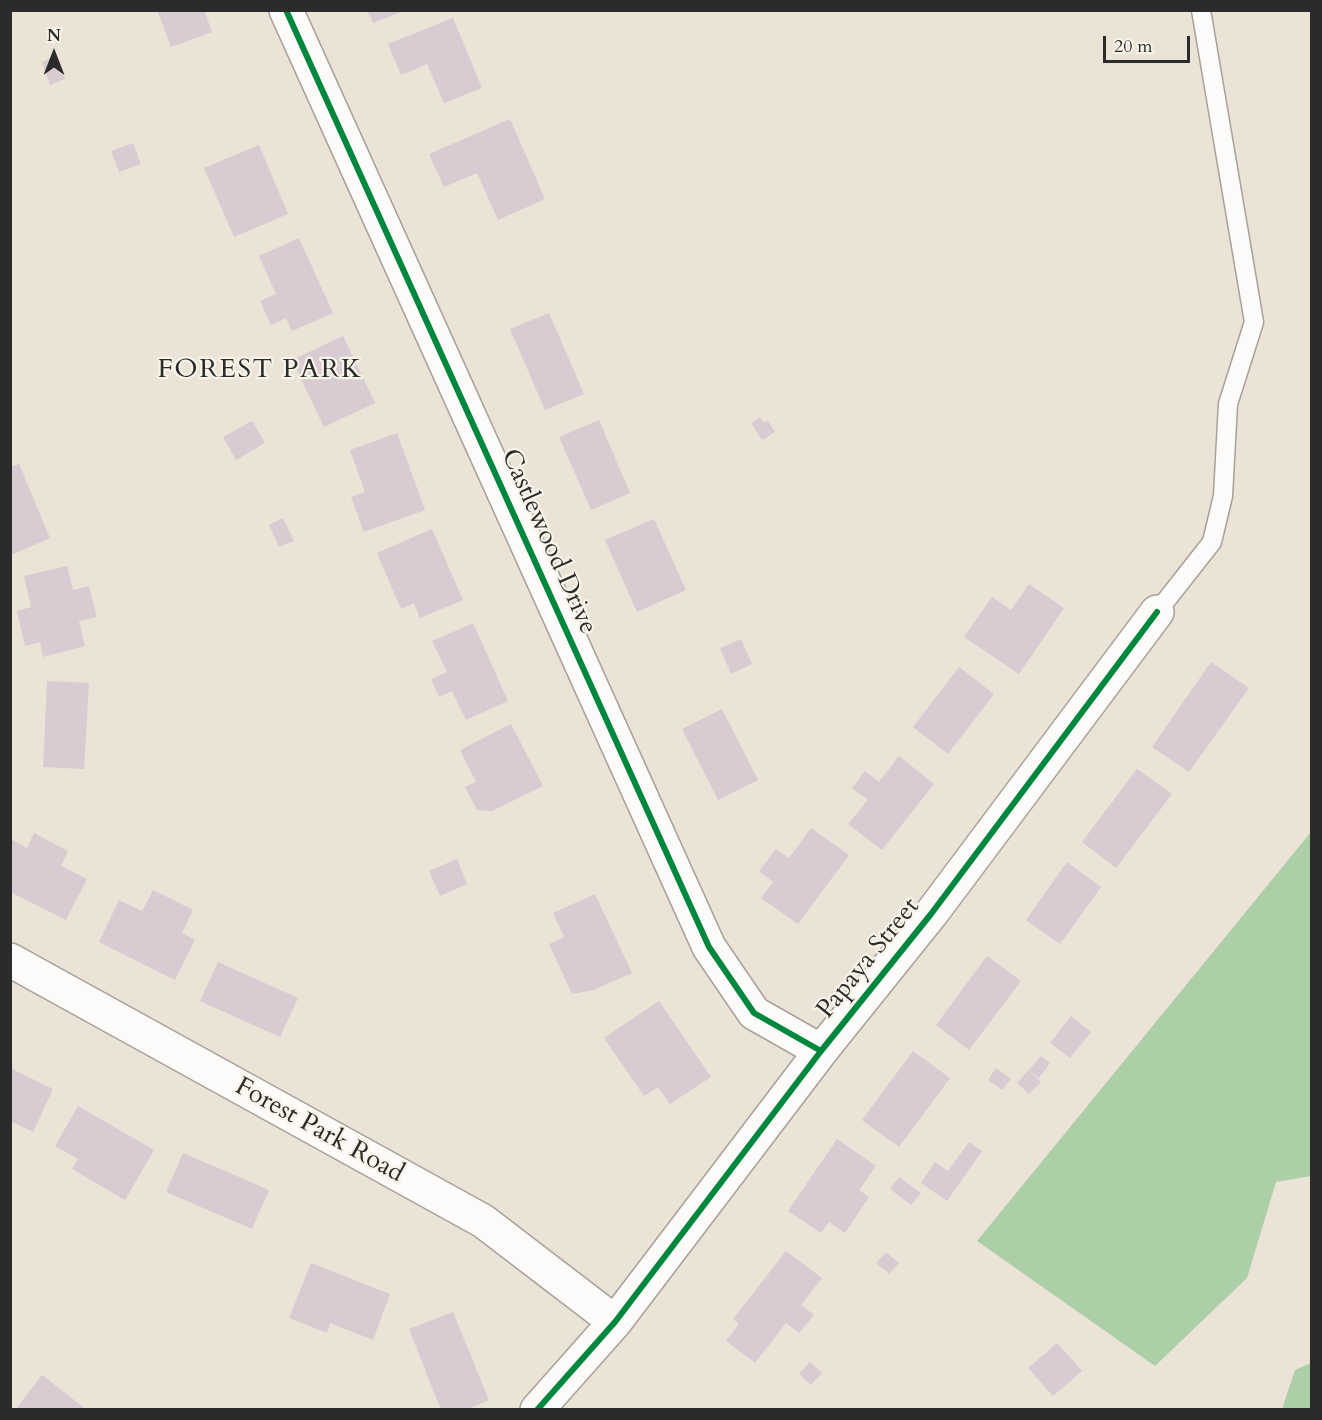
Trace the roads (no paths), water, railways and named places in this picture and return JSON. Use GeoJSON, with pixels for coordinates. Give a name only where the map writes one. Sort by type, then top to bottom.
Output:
{"type":"FeatureCollection","features":[{"type":"Feature","properties":{"kind":"street","name":"Castlewood Drive"},"geometry":{"type":"LineString","coordinates":[[286,10],[710,947],[754,1013],[820,1051]]}},
{"type":"Feature","properties":{"kind":"street","name":"Papaya Street"},"geometry":{"type":"LineString","coordinates":[[537,1410],[615,1322],[820,1051],[931,914],[1157,612]]}},
{"type":"Feature","properties":{"kind":"street","name":"Forest Park Road"},"geometry":{"type":"LineString","coordinates":[[10,960],[483,1221],[615,1322]]}},
{"type":"Feature","properties":{"kind":"lane"},"geometry":{"type":"LineString","coordinates":[[1157,612],[1212,542],[1222,496],[1228,404],[1254,322],[1201,10]]}},
{"type":"Feature","properties":{"kind":"district","name":"FOREST PARK"},"geometry":{"type":"Point","coordinates":[260,371]}}]}
